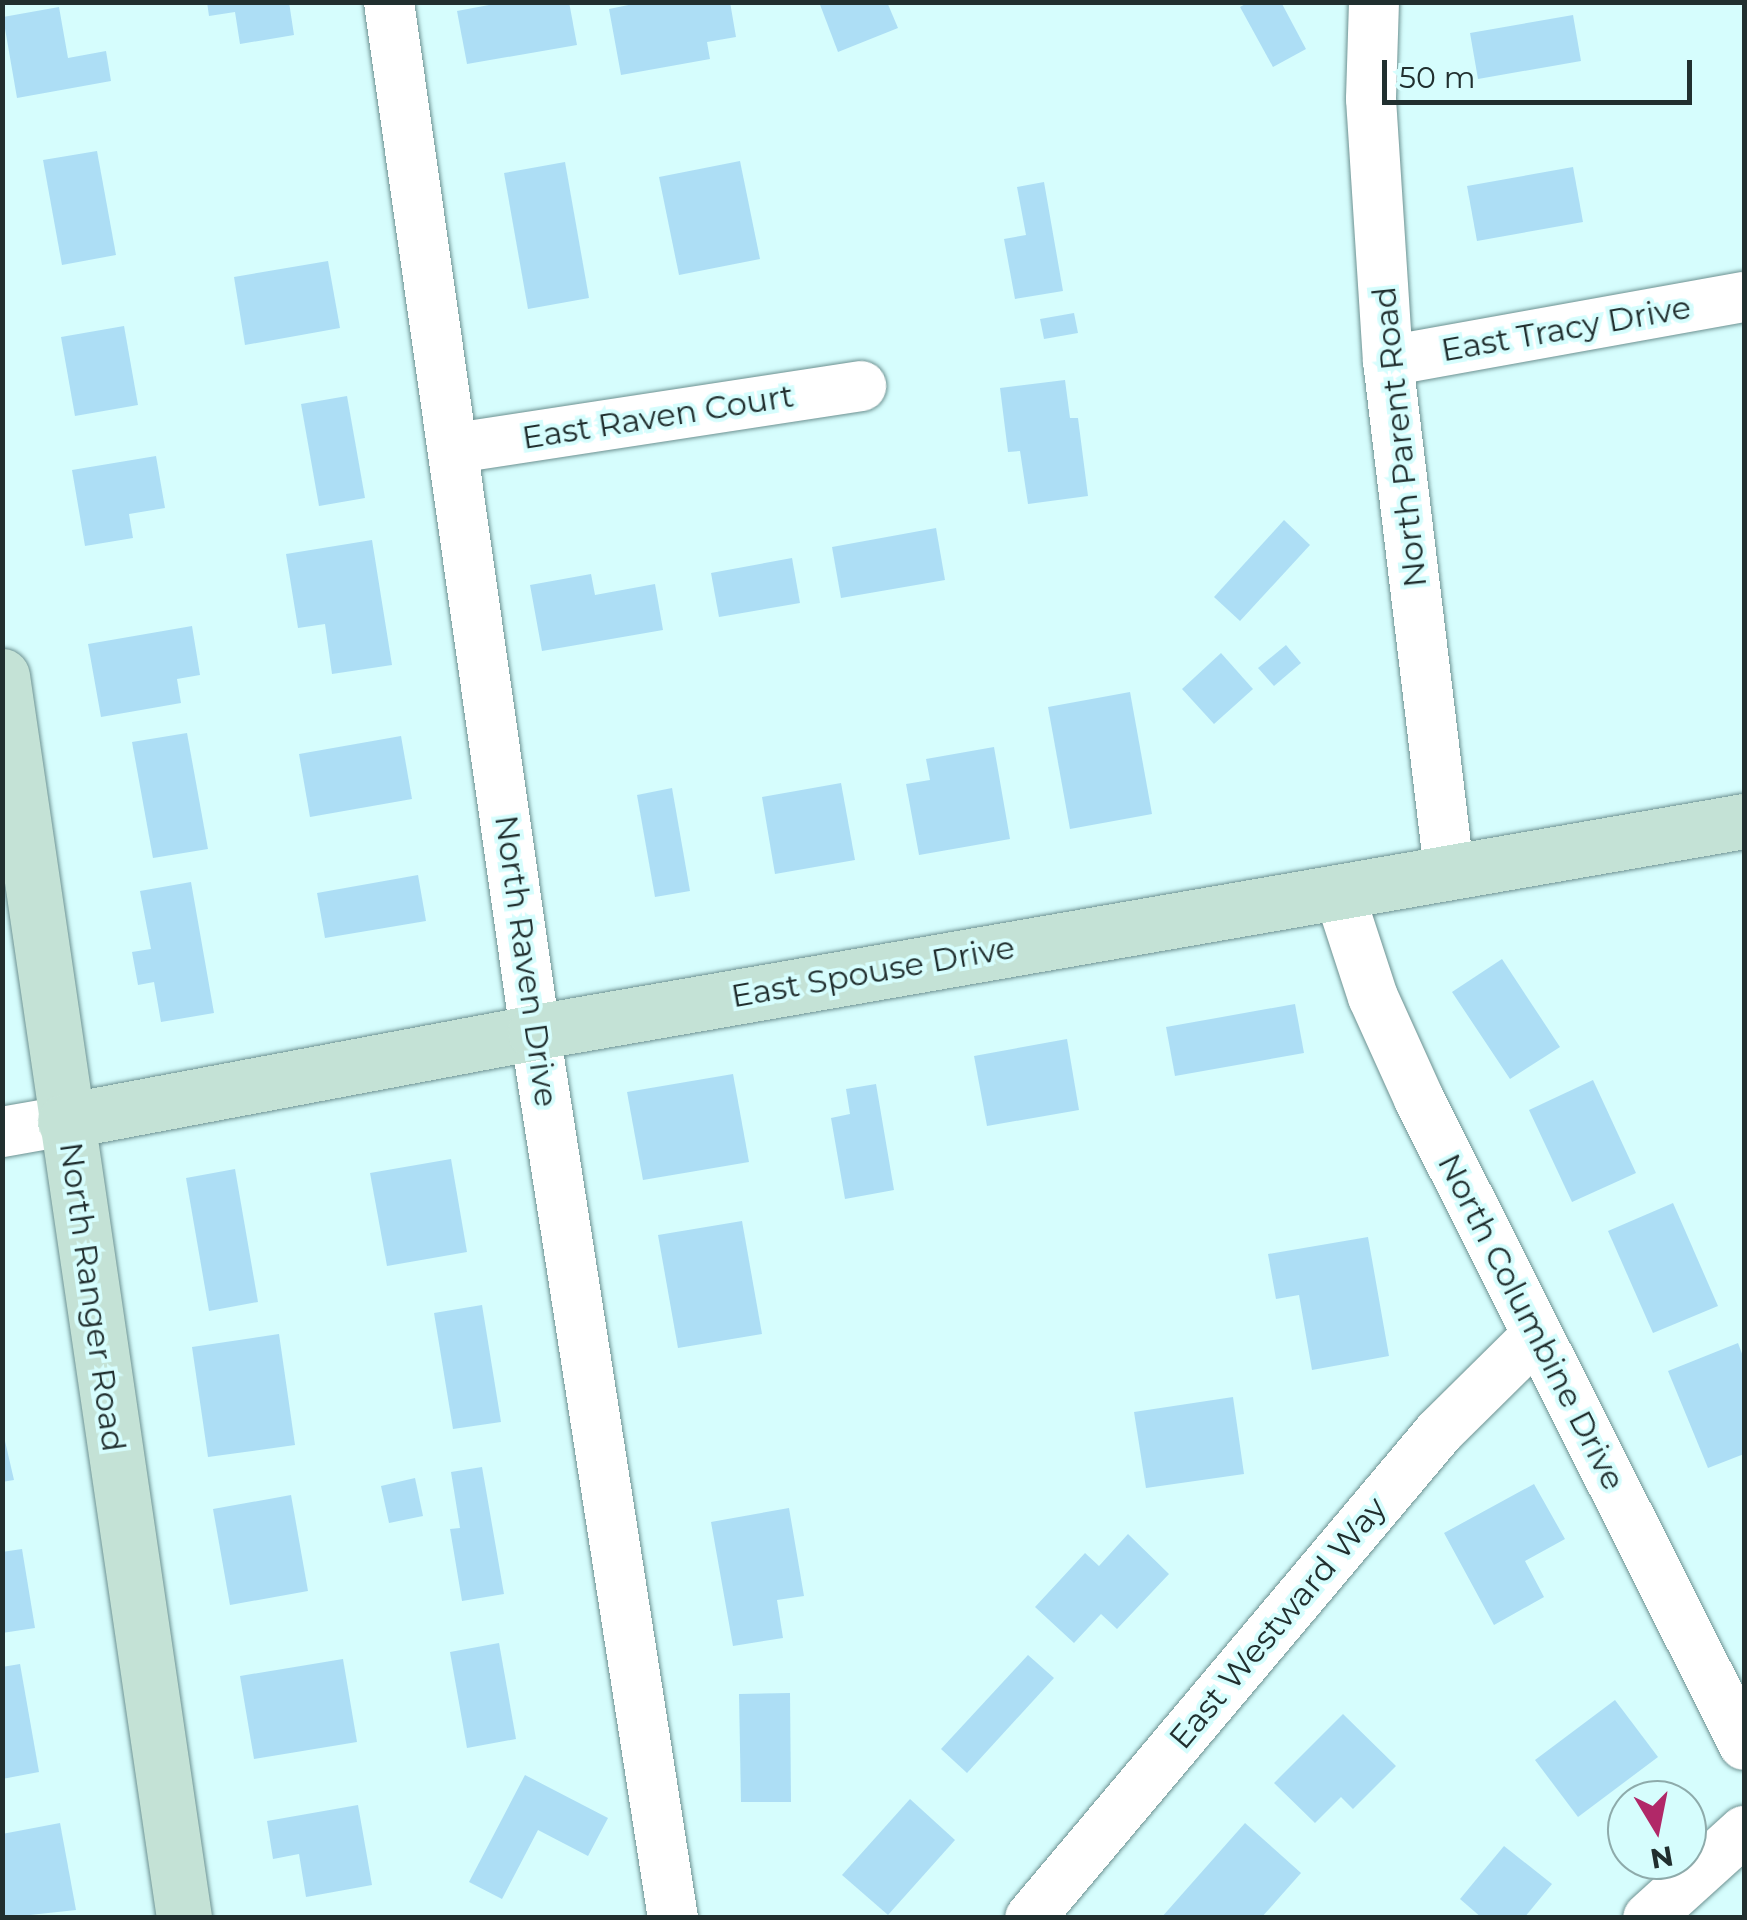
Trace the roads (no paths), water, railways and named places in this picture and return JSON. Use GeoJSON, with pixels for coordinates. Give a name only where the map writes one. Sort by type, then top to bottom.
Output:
{"type":"FeatureCollection","features":[{"type":"Feature","properties":{"kind":"street","name":"North Raven Drive"},"geometry":{"type":"LineString","coordinates":[[390,2],[456,448],[535,1032],[673,1918]]}},
{"type":"Feature","properties":{"kind":"street","name":"North Parent Road"},"geometry":{"type":"LineString","coordinates":[[1374,2],[1371,99],[1388,361],[1449,870]]}},
{"type":"Feature","properties":{"kind":"street","name":"East Tracy Drive"},"geometry":{"type":"LineString","coordinates":[[1388,361],[1744,297]]}},
{"type":"Feature","properties":{"kind":"street","name":"East Raven Court"},"geometry":{"type":"LineString","coordinates":[[456,448],[861,386]]}},
{"type":"Feature","properties":{"kind":"street","name":"North Ranger Road"},"geometry":{"type":"LineString","coordinates":[[2,676],[184,1918]]}},
{"type":"Feature","properties":{"kind":"street","name":"East Spouse Drive"},"geometry":{"type":"LineString","coordinates":[[2,1132],[535,1032],[1744,821]]}},
{"type":"Feature","properties":{"kind":"street","name":"North Columbine Drive"},"geometry":{"type":"LineString","coordinates":[[1338,890],[1380,1014],[1536,1336],[1744,1745]]}},
{"type":"Feature","properties":{"kind":"street","name":"East Westward Way"},"geometry":{"type":"LineString","coordinates":[[1030,1918],[1439,1432],[1536,1336]]}},
{"type":"Feature","properties":{"kind":"street"},"geometry":{"type":"LineString","coordinates":[[1648,1918],[1744,1830]]}}]}
